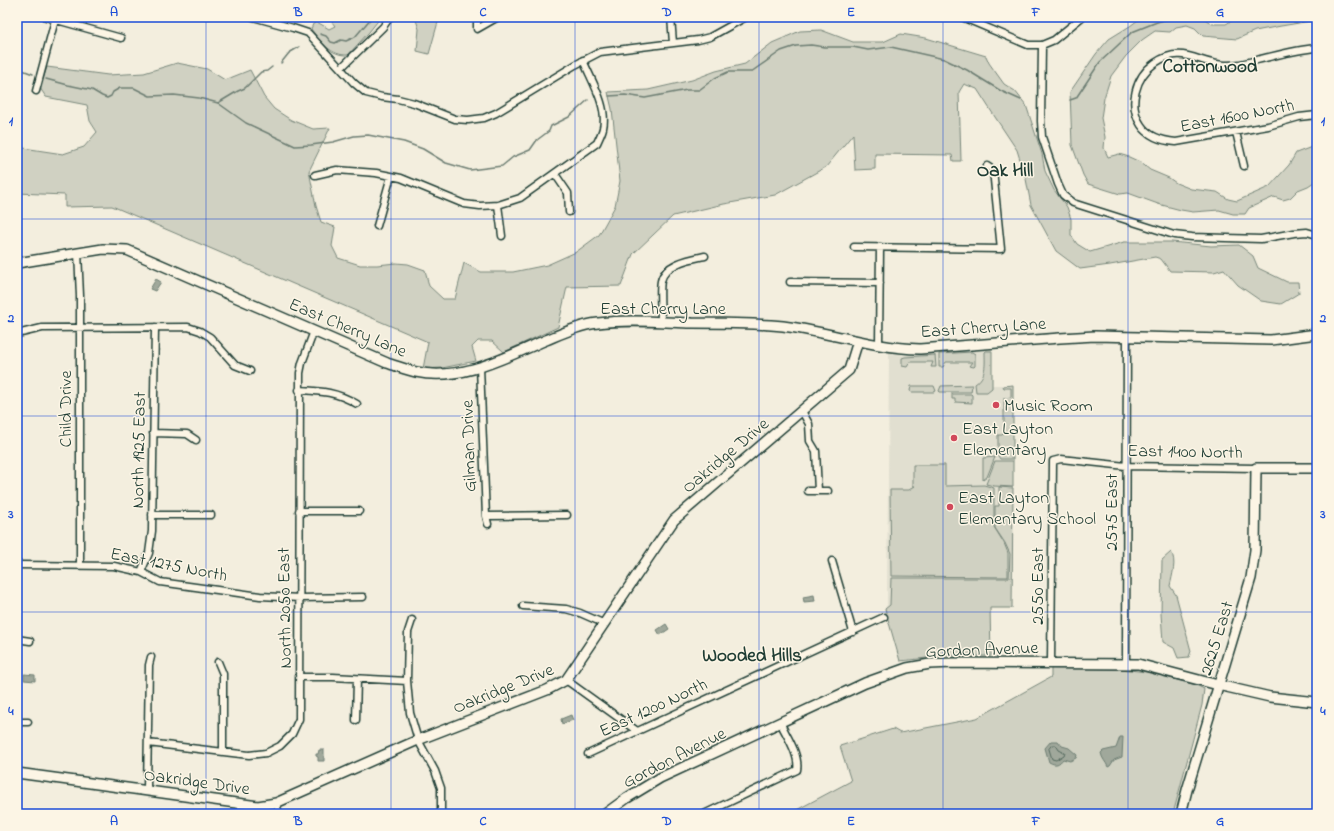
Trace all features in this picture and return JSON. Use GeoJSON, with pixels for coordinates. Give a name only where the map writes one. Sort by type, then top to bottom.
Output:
{"type":"FeatureCollection","features":[{"type":"Feature","properties":{"kind":"street"},"geometry":{"type":"LineString","coordinates":[[46,17],[55,20],[65,19],[120,38]]}},
{"type":"Feature","properties":{"kind":"street"},"geometry":{"type":"LineString","coordinates":[[253,17],[308,33],[354,83],[366,92],[382,97],[414,103],[455,119],[468,120],[484,118],[496,113],[583,60],[600,52],[698,40],[710,37],[746,17]]}},
{"type":"Feature","properties":{"kind":"street"},"geometry":{"type":"LineString","coordinates":[[341,68],[383,27],[390,17]]}},
{"type":"Feature","properties":{"kind":"street"},"geometry":{"type":"LineString","coordinates":[[477,17],[477,29],[498,17]]}},
{"type":"Feature","properties":{"kind":"street"},"geometry":{"type":"LineString","coordinates":[[671,17],[673,43]]}},
{"type":"Feature","properties":{"kind":"street"},"geometry":{"type":"LineString","coordinates":[[962,17],[1028,45],[1042,45],[1054,40],[1082,17]]}},
{"type":"Feature","properties":{"kind":"street"},"geometry":{"type":"LineString","coordinates":[[36,91],[55,20]]}},
{"type":"Feature","properties":{"kind":"street"},"geometry":{"type":"LineString","coordinates":[[1042,45],[1042,136],[1063,195],[1073,203],[1174,235],[1261,239],[1294,233],[1307,232],[1317,234]]}},
{"type":"Feature","properties":{"kind":"street","name":"East 1600 North"},"geometry":{"type":"LineString","coordinates":[[1317,48],[1270,56],[1241,64],[1224,65],[1210,63],[1187,55],[1163,58],[1146,71],[1138,82],[1135,96],[1136,112],[1142,126],[1152,135],[1163,140],[1176,142],[1268,126],[1317,115]]}},
{"type":"Feature","properties":{"kind":"street"},"geometry":{"type":"LineString","coordinates":[[315,175],[337,170],[376,173],[402,178],[464,204],[480,206],[498,205],[520,198],[597,143],[603,129],[604,116],[601,103],[583,60]]}},
{"type":"Feature","properties":{"kind":"street"},"geometry":{"type":"LineString","coordinates":[[1236,132],[1244,166]]}},
{"type":"Feature","properties":{"kind":"street"},"geometry":{"type":"LineString","coordinates":[[854,247],[1002,249],[993,170],[987,166]]}},
{"type":"Feature","properties":{"kind":"street"},"geometry":{"type":"LineString","coordinates":[[555,174],[568,194],[569,212]]}},
{"type":"Feature","properties":{"kind":"street"},"geometry":{"type":"LineString","coordinates":[[377,226],[391,176]]}},
{"type":"Feature","properties":{"kind":"street"},"geometry":{"type":"LineString","coordinates":[[498,205],[502,236]]}},
{"type":"Feature","properties":{"kind":"street"},"geometry":{"type":"LineString","coordinates":[[879,345],[880,247]]}},
{"type":"Feature","properties":{"kind":"street","name":"East Cherry Lane"},"geometry":{"type":"LineString","coordinates":[[17,263],[78,252],[104,249],[127,250],[387,363],[416,372],[446,374],[480,367],[574,329],[596,323],[617,321],[783,326],[879,345],[920,349],[1095,336],[1271,340],[1317,334]]}},
{"type":"Feature","properties":{"kind":"street","name":"Child Drive"},"geometry":{"type":"LineString","coordinates":[[78,252],[80,327],[80,566]]}},
{"type":"Feature","properties":{"kind":"street"},"geometry":{"type":"LineString","coordinates":[[661,322],[661,280],[669,268],[684,260],[705,256]]}},
{"type":"Feature","properties":{"kind":"street"},"geometry":{"type":"LineString","coordinates":[[790,282],[880,283]]}},
{"type":"Feature","properties":{"kind":"street","name":"North 1925 East"},"geometry":{"type":"LineString","coordinates":[[141,572],[149,553],[152,531],[155,327]]}},
{"type":"Feature","properties":{"kind":"street"},"geometry":{"type":"LineString","coordinates":[[17,334],[42,328],[188,327],[200,331],[210,337],[235,365],[250,372]]}},
{"type":"Feature","properties":{"kind":"street","name":"North 2050 East"},"geometry":{"type":"LineString","coordinates":[[148,743],[249,755],[266,754],[280,746],[292,734],[299,719],[299,390],[302,363],[314,331]]}},
{"type":"Feature","properties":{"kind":"street","name":"2575 East"},"geometry":{"type":"LineString","coordinates":[[1126,662],[1127,337]]}},
{"type":"Feature","properties":{"kind":"street","name":"Oakridge Drive"},"geometry":{"type":"LineString","coordinates":[[17,773],[258,806],[276,803],[418,740],[547,690],[566,680],[674,520],[849,370],[858,341]]}},
{"type":"Feature","properties":{"kind":"street","name":"Gilman Drive"},"geometry":{"type":"LineString","coordinates":[[480,367],[486,516],[488,524]]}},
{"type":"Feature","properties":{"kind":"street"},"geometry":{"type":"LineString","coordinates":[[299,390],[319,390],[333,393],[346,397],[357,404]]}},
{"type":"Feature","properties":{"kind":"street"},"geometry":{"type":"LineString","coordinates":[[802,411],[809,424],[810,442],[816,451],[818,491]]}},
{"type":"Feature","properties":{"kind":"street"},"geometry":{"type":"LineString","coordinates":[[153,433],[187,434],[196,440]]}},
{"type":"Feature","properties":{"kind":"street","name":"East 1400 North"},"geometry":{"type":"LineString","coordinates":[[1053,461],[1061,458],[1126,466],[1317,468]]}},
{"type":"Feature","properties":{"kind":"street","name":"2550 East"},"geometry":{"type":"LineString","coordinates":[[1052,663],[1053,461]]}},
{"type":"Feature","properties":{"kind":"street","name":"2625 East"},"geometry":{"type":"LineString","coordinates":[[1181,814],[1218,685],[1251,578],[1255,550],[1256,468]]}},
{"type":"Feature","properties":{"kind":"street"},"geometry":{"type":"LineString","coordinates":[[808,491],[828,491]]}},
{"type":"Feature","properties":{"kind":"street"},"geometry":{"type":"LineString","coordinates":[[299,511],[359,511]]}},
{"type":"Feature","properties":{"kind":"street"},"geometry":{"type":"LineString","coordinates":[[152,515],[211,516]]}},
{"type":"Feature","properties":{"kind":"street"},"geometry":{"type":"LineString","coordinates":[[486,516],[567,515]]}},
{"type":"Feature","properties":{"kind":"street"},"geometry":{"type":"LineString","coordinates":[[832,561],[853,632]]}},
{"type":"Feature","properties":{"kind":"street","name":"East 1275 North"},"geometry":{"type":"LineString","coordinates":[[17,565],[114,566],[141,572],[160,582],[260,596],[300,598],[363,597]]}},
{"type":"Feature","properties":{"kind":"street"},"geometry":{"type":"LineString","coordinates":[[523,606],[566,609],[580,613],[605,624]]}},
{"type":"Feature","properties":{"kind":"street","name":"East 1200 North"},"geometry":{"type":"LineString","coordinates":[[588,754],[884,617]]}},
{"type":"Feature","properties":{"kind":"street"},"geometry":{"type":"LineString","coordinates":[[412,620],[408,632],[407,681],[410,713],[418,740],[436,771],[441,788],[441,814]]}},
{"type":"Feature","properties":{"kind":"street"},"geometry":{"type":"LineString","coordinates":[[17,639],[30,641]]}},
{"type":"Feature","properties":{"kind":"street"},"geometry":{"type":"LineString","coordinates":[[147,790],[148,665],[152,657]]}},
{"type":"Feature","properties":{"kind":"street"},"geometry":{"type":"LineString","coordinates":[[218,662],[223,674],[223,752]]}},
{"type":"Feature","properties":{"kind":"street","name":"Gordon Avenue"},"geometry":{"type":"LineString","coordinates":[[605,814],[627,798],[660,778],[780,722],[865,683],[907,668],[930,664],[953,662],[1126,662],[1149,666],[1218,685],[1270,697],[1317,702]]}},
{"type":"Feature","properties":{"kind":"street"},"geometry":{"type":"LineString","coordinates":[[300,676],[407,681]]}},
{"type":"Feature","properties":{"kind":"street"},"geometry":{"type":"LineString","coordinates":[[356,720],[357,679]]}},
{"type":"Feature","properties":{"kind":"street"},"geometry":{"type":"LineString","coordinates":[[566,680],[637,731]]}},
{"type":"Feature","properties":{"kind":"street"},"geometry":{"type":"LineString","coordinates":[[17,722],[28,722]]}},
{"type":"Feature","properties":{"kind":"street"},"geometry":{"type":"LineString","coordinates":[[704,814],[797,770],[797,757],[780,722]]}},
{"type":"Feature","properties":{"kind":"street"},"geometry":{"type":"LineString","coordinates":[[276,803],[279,814]]}},
{"type":"Feature","properties":{"kind":"shaded area"},"geometry":{"type":"Polygon","coordinates":[[[336,17],[381,17],[348,55],[342,55],[331,51],[311,29],[313,24],[317,22],[329,29],[335,26],[332,22],[336,17]]]}},
{"type":"Feature","properties":{"kind":"shaded area"},"geometry":{"type":"Polygon","coordinates":[[[415,17],[438,17],[429,54],[417,51],[419,29],[415,17]]]}},
{"type":"Feature","properties":{"kind":"shaded area"},"geometry":{"type":"Polygon","coordinates":[[[1142,17],[1202,17],[1212,24],[1226,24],[1246,17],[1317,17],[1317,20],[1255,31],[1237,39],[1203,36],[1195,28],[1187,25],[1176,27],[1170,32],[1155,31],[1142,40],[1126,56],[1111,76],[1104,98],[1101,118],[1105,137],[1104,148],[1108,157],[1119,154],[1129,157],[1140,162],[1150,170],[1169,178],[1176,183],[1191,189],[1217,192],[1228,199],[1237,201],[1269,187],[1289,165],[1296,153],[1317,145],[1317,180],[1298,190],[1290,198],[1283,200],[1274,197],[1249,208],[1245,214],[1233,214],[1219,210],[1193,212],[1181,210],[1158,204],[1128,193],[1120,194],[1088,184],[1083,175],[1072,145],[1070,92],[1096,54],[1109,39],[1142,17]]]}},
{"type":"Feature","properties":{"kind":"shaded area"},"geometry":{"type":"Polygon","coordinates":[[[821,30],[853,42],[883,42],[901,34],[926,38],[986,56],[989,63],[1004,84],[1015,91],[1026,105],[1042,154],[1045,171],[1054,190],[1067,207],[1071,219],[1071,235],[1077,244],[1090,252],[1124,242],[1172,242],[1211,246],[1239,245],[1253,256],[1258,268],[1287,282],[1298,282],[1299,293],[1281,304],[1261,301],[1238,285],[1224,269],[1214,272],[1170,271],[1161,259],[1155,257],[1080,269],[1056,251],[1031,205],[1026,179],[1017,150],[977,89],[964,84],[959,92],[961,161],[953,161],[952,155],[875,154],[875,169],[855,170],[853,134],[826,167],[775,195],[724,204],[673,216],[633,254],[621,286],[567,287],[558,327],[504,352],[492,341],[478,341],[472,347],[476,361],[442,368],[423,369],[428,342],[112,206],[65,207],[65,195],[17,193],[17,147],[63,154],[84,147],[97,132],[90,121],[87,105],[46,97],[40,88],[47,67],[108,75],[144,73],[177,63],[207,69],[225,80],[250,70],[264,97],[274,109],[291,120],[313,129],[330,128],[309,171],[316,206],[321,222],[335,227],[332,246],[338,258],[360,265],[396,263],[408,264],[425,270],[429,286],[443,299],[455,299],[464,263],[481,272],[513,272],[547,265],[576,252],[599,235],[615,206],[620,181],[612,109],[608,92],[648,90],[692,80],[716,71],[745,64],[772,43],[800,31],[821,30]]]}},
{"type":"Feature","properties":{"kind":"shaded area","name":"East Layton Elementary School"},"geometry":{"type":"Polygon","coordinates":[[[992,349],[992,385],[1013,385],[1012,608],[990,608],[991,656],[945,656],[900,661],[885,609],[887,605],[889,353],[905,355],[992,349]]]}},
{"type":"Feature","properties":{"kind":"shaded area"},"geometry":{"type":"Polygon","coordinates":[[[986,351],[992,351],[992,388],[987,392],[976,392],[975,384],[979,381],[983,374],[986,351]]]}},
{"type":"Feature","properties":{"kind":"shaded area"},"geometry":{"type":"Polygon","coordinates":[[[972,352],[975,354],[974,367],[969,366],[972,362],[946,362],[943,367],[939,367],[939,354],[972,352]]]}},
{"type":"Feature","properties":{"kind":"shaded area"},"geometry":{"type":"Polygon","coordinates":[[[935,355],[936,367],[931,367],[933,362],[910,362],[907,367],[902,366],[902,358],[905,357],[935,355]]]}},
{"type":"Feature","properties":{"kind":"shaded area"},"geometry":{"type":"Polygon","coordinates":[[[972,385],[971,392],[939,391],[941,386],[972,385]]]}},
{"type":"Feature","properties":{"kind":"shaded area"},"geometry":{"type":"Polygon","coordinates":[[[1013,385],[1013,459],[1000,459],[998,456],[998,435],[1002,435],[1004,433],[1004,398],[1011,397],[1011,388],[1004,388],[1003,386],[1013,385]]]}},
{"type":"Feature","properties":{"kind":"shaded area"},"geometry":{"type":"Polygon","coordinates":[[[911,386],[934,386],[936,391],[912,392],[910,391],[911,386]]]}},
{"type":"Feature","properties":{"kind":"shaded area"},"geometry":{"type":"Polygon","coordinates":[[[952,394],[971,394],[972,403],[955,402],[955,399],[952,399],[952,394]]]}},
{"type":"Feature","properties":{"kind":"shaded area"},"geometry":{"type":"Polygon","coordinates":[[[995,457],[987,477],[983,480],[983,458],[995,457]]]}},
{"type":"Feature","properties":{"kind":"shaded area"},"geometry":{"type":"Polygon","coordinates":[[[995,461],[1013,461],[1013,487],[986,484],[995,461]]]}},
{"type":"Feature","properties":{"kind":"shaded area"},"geometry":{"type":"Polygon","coordinates":[[[913,465],[945,465],[945,486],[984,485],[994,488],[994,527],[1004,543],[1008,553],[1008,577],[891,576],[890,490],[909,490],[915,486],[913,486],[913,465]]]}},
{"type":"Feature","properties":{"kind":"shaded area"},"geometry":{"type":"Polygon","coordinates":[[[999,487],[1013,488],[1012,608],[990,608],[991,656],[945,656],[900,661],[885,609],[890,605],[891,578],[1009,578],[1010,554],[995,528],[995,506],[999,506],[999,487]]]}},
{"type":"Feature","properties":{"kind":"shaded area"},"geometry":{"type":"Polygon","coordinates":[[[1171,552],[1174,564],[1170,586],[1176,595],[1191,651],[1189,657],[1178,658],[1174,648],[1163,642],[1161,614],[1162,560],[1171,552]]]}},
{"type":"Feature","properties":{"kind":"shaded area"},"geometry":{"type":"Polygon","coordinates":[[[1051,668],[1121,669],[1146,672],[1196,685],[1204,689],[1202,705],[1173,814],[789,814],[851,781],[840,746],[893,729],[900,733],[977,718],[1051,677],[1051,668]]]}},
{"type":"Feature","properties":{"kind":"water"},"geometry":{"type":"Polygon","coordinates":[[[156,279],[161,282],[155,291],[150,289],[156,279]]]}},
{"type":"Feature","properties":{"kind":"water"},"geometry":{"type":"Polygon","coordinates":[[[814,595],[815,601],[804,602],[803,597],[814,595]]]}},
{"type":"Feature","properties":{"kind":"water"},"geometry":{"type":"Polygon","coordinates":[[[666,624],[669,629],[660,635],[657,630],[666,624]]]}},
{"type":"Feature","properties":{"kind":"water"},"geometry":{"type":"Polygon","coordinates":[[[24,674],[35,675],[35,681],[24,680],[24,674]]]}},
{"type":"Feature","properties":{"kind":"water"},"geometry":{"type":"Polygon","coordinates":[[[571,715],[573,720],[562,724],[561,719],[571,715]]]}},
{"type":"Feature","properties":{"kind":"water"},"geometry":{"type":"Polygon","coordinates":[[[1120,737],[1123,737],[1122,757],[1114,760],[1108,767],[1101,753],[1103,751],[1116,748],[1120,737]]]}},
{"type":"Feature","properties":{"kind":"water"},"geometry":{"type":"Polygon","coordinates":[[[1051,741],[1058,741],[1062,746],[1069,748],[1077,755],[1076,758],[1070,761],[1063,759],[1059,763],[1055,764],[1049,762],[1045,748],[1051,741]]]}},
{"type":"Feature","properties":{"kind":"water"},"geometry":{"type":"Polygon","coordinates":[[[319,750],[324,750],[324,761],[318,761],[316,754],[318,754],[319,750]]]}},
{"type":"Feature","properties":{"kind":"waterway"},"geometry":{"type":"LineString","coordinates":[[320,34],[326,36],[331,42],[335,43],[341,40],[346,41],[355,37],[372,17]]}},
{"type":"Feature","properties":{"kind":"waterway"},"geometry":{"type":"LineString","coordinates":[[1070,100],[1076,98],[1100,62],[1132,32],[1171,18]]}},
{"type":"Feature","properties":{"kind":"waterway"},"geometry":{"type":"LineString","coordinates":[[609,96],[625,95],[645,98],[687,90],[699,90],[715,78],[728,72],[751,72],[781,51],[796,46],[811,45],[825,47],[853,47],[868,50],[891,47],[944,59],[967,70],[1001,91],[1021,100]]}},
{"type":"Feature","properties":{"kind":"waterway"},"geometry":{"type":"LineString","coordinates":[[281,63],[289,53],[299,47]]}},
{"type":"Feature","properties":{"kind":"waterway"},"geometry":{"type":"LineString","coordinates":[[218,103],[245,88],[261,72],[267,71],[272,67]]}},
{"type":"Feature","properties":{"kind":"waterway"},"geometry":{"type":"LineString","coordinates":[[17,68],[33,74]]}},
{"type":"Feature","properties":{"kind":"waterway"},"geometry":{"type":"LineString","coordinates":[[46,79],[92,90],[107,98],[120,88],[134,88],[150,96],[174,95],[199,98],[218,103],[246,123],[295,146],[333,142],[354,136],[368,135],[404,142],[423,149],[446,163],[470,170],[502,166],[513,157],[530,150],[537,140],[549,131],[551,126],[569,117],[588,100]]}},
{"type":"Feature","properties":{"kind":"place","name":"Music Room"},"geometry":{"type":"Point","coordinates":[996,405]}},
{"type":"Feature","properties":{"kind":"place","name":"East Layton Elementary"},"geometry":{"type":"Point","coordinates":[954,438]}},
{"type":"Feature","properties":{"kind":"place","name":"East Layton Elementary School"},"geometry":{"type":"Point","coordinates":[950,507]}},
{"type":"Feature","properties":{"kind":"district","name":"Cottonwood"},"geometry":{"type":"Point","coordinates":[1210,65]}},
{"type":"Feature","properties":{"kind":"district","name":"Oak Hill"},"geometry":{"type":"Point","coordinates":[1005,169]}},
{"type":"Feature","properties":{"kind":"district","name":"Wooded Hills"},"geometry":{"type":"Point","coordinates":[752,654]}}]}
